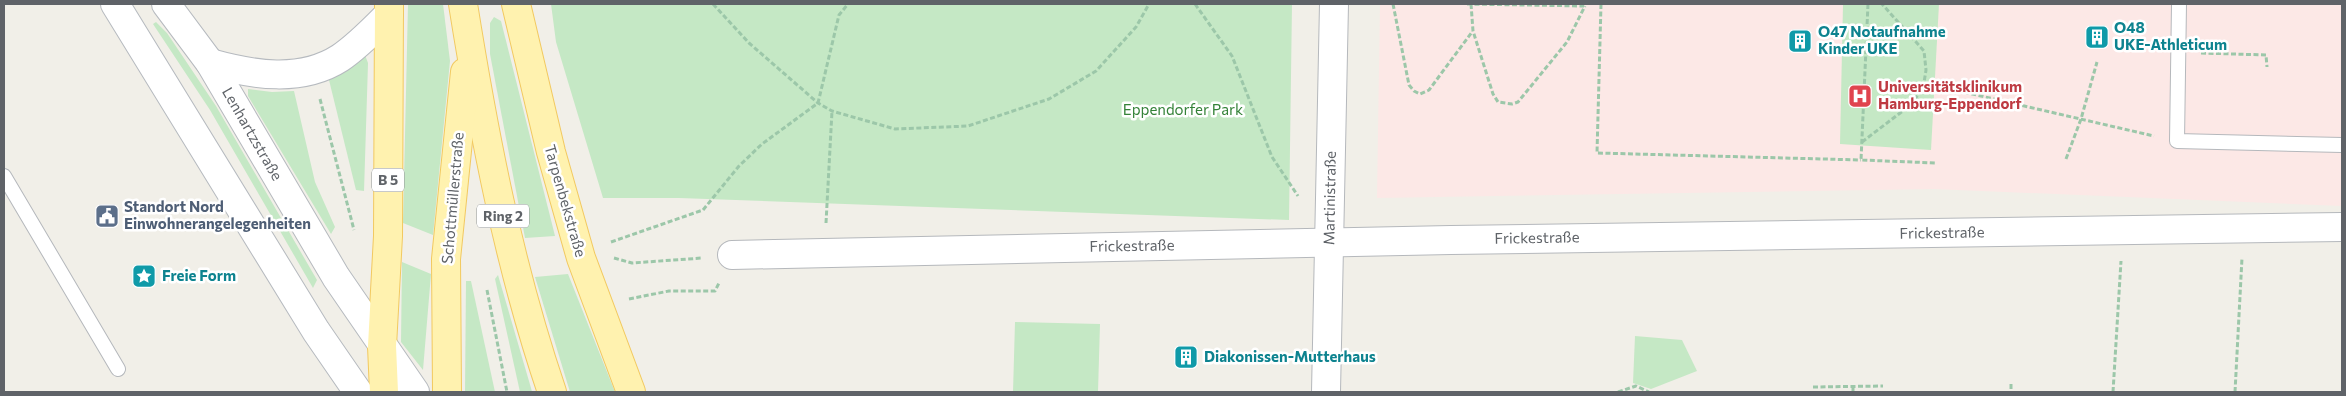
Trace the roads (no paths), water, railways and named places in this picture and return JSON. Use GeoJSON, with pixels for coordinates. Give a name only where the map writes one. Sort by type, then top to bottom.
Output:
{"type":"FeatureCollection","features":[{"type":"Feature","properties":{"kind":"main road","name":"Ring 2"},"geometry":{"type":"LineString","coordinates":[[464,4],[484,129],[506,228],[552,392]]}},
{"type":"Feature","properties":{"kind":"main road","name":"Schottmüllerstraße"},"geometry":{"type":"LineString","coordinates":[[447,392],[446,258],[471,4]]}},
{"type":"Feature","properties":{"kind":"main road","name":"Tarpenbekstraße"},"geometry":{"type":"LineString","coordinates":[[516,4],[551,152],[581,258],[631,392]]}},
{"type":"Feature","properties":{"kind":"main road","name":"B 5"},"geometry":{"type":"LineString","coordinates":[[384,392],[382,346],[388,236],[389,9]]}},
{"type":"Feature","properties":{"kind":"street"},"geometry":{"type":"LineString","coordinates":[[115,4],[316,331],[358,392]]}},
{"type":"Feature","properties":{"kind":"street","name":"Lenhartzstraße"},"geometry":{"type":"LineString","coordinates":[[166,4],[210,63],[336,277],[415,392]]}},
{"type":"Feature","properties":{"kind":"street","name":"Martinistraße"},"geometry":{"type":"LineString","coordinates":[[1326,392],[1334,4]]}},
{"type":"Feature","properties":{"kind":"street"},"geometry":{"type":"LineString","coordinates":[[210,63],[230,69],[285,75],[314,71],[341,58],[389,9]]}},
{"type":"Feature","properties":{"kind":"street","name":"Frickestraße"},"geometry":{"type":"LineString","coordinates":[[732,255],[1329,242],[2342,227]]}},
{"type":"Feature","properties":{"kind":"lane"},"geometry":{"type":"LineString","coordinates":[[2179,4],[2177,141],[2342,145]]}},
{"type":"Feature","properties":{"kind":"lane"},"geometry":{"type":"LineString","coordinates":[[4,176],[118,369]]}},
{"type":"Feature","properties":{"kind":"place","name":"O48 UKE-Athleticum"},"geometry":{"type":"Point","coordinates":[2097,37]}},
{"type":"Feature","properties":{"kind":"place","name":"O47 Notaufnahme Kinder UKE"},"geometry":{"type":"Point","coordinates":[1800,41]}},
{"type":"Feature","properties":{"kind":"place","name":"Universitätsklinikum Hamburg-Eppendorf"},"geometry":{"type":"Point","coordinates":[1860,96]}},
{"type":"Feature","properties":{"kind":"place","name":"Standort Nord Einwohnerangelegenheiten"},"geometry":{"type":"Point","coordinates":[107,216]}},
{"type":"Feature","properties":{"kind":"place","name":"Freie Form"},"geometry":{"type":"Point","coordinates":[144,276]}},
{"type":"Feature","properties":{"kind":"place","name":"Diakonissen-Mutterhaus"},"geometry":{"type":"Point","coordinates":[1186,357]}},
{"type":"Feature","properties":{"kind":"park label","name":"Eppendorfer Park"},"geometry":{"type":"Point","coordinates":[1183,110]}}]}
